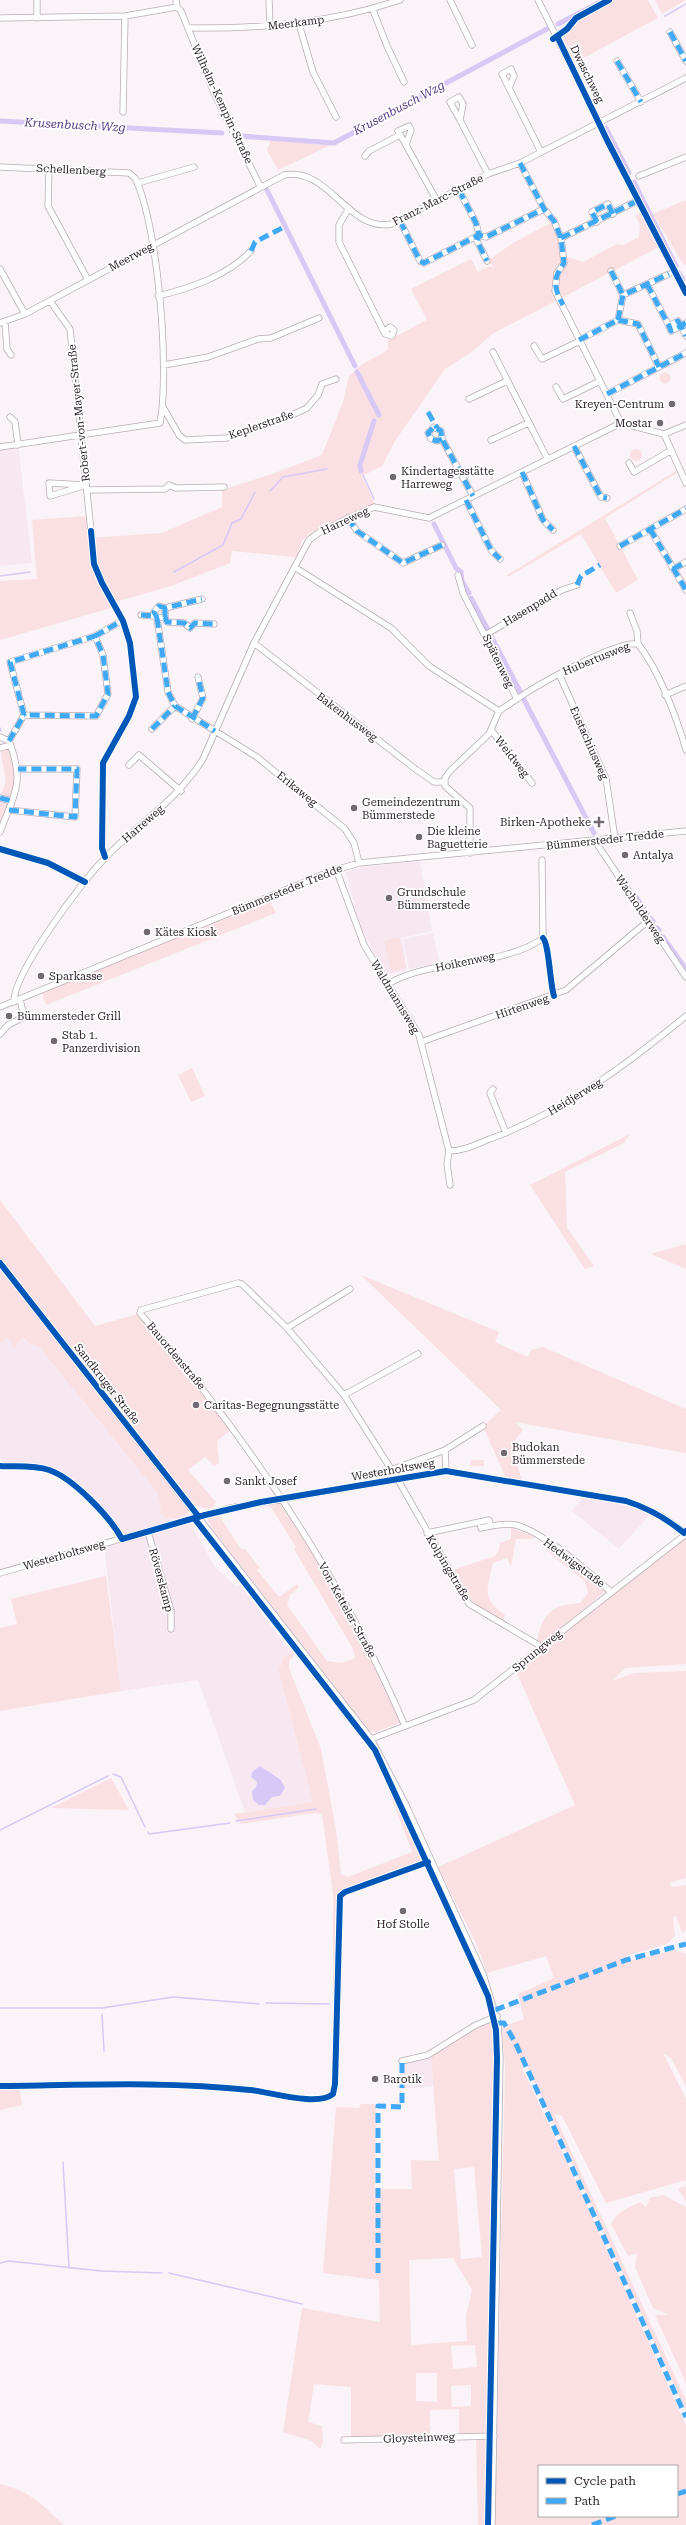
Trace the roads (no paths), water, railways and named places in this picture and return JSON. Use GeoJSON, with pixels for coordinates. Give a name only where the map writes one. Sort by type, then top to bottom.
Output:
{"type":"FeatureCollection","features":[{"type":"Feature","properties":{"kind":"street"},"geometry":{"type":"LineString","coordinates":[[37,0],[37,18]]}},
{"type":"Feature","properties":{"kind":"street","name":"Wilhelm-Kempin-Straße"},"geometry":{"type":"LineString","coordinates":[[176,0],[177,7],[188,28],[215,96],[260,186]]}},
{"type":"Feature","properties":{"kind":"street"},"geometry":{"type":"LineString","coordinates":[[269,0],[270,26]]}},
{"type":"Feature","properties":{"kind":"street","name":"Meerkamp"},"geometry":{"type":"LineString","coordinates":[[188,28],[299,24],[373,10],[393,1],[400,0]]}},
{"type":"Feature","properties":{"kind":"street"},"geometry":{"type":"LineString","coordinates":[[450,0],[472,45]]}},
{"type":"Feature","properties":{"kind":"street","name":"Dwaschweg"},"geometry":{"type":"LineString","coordinates":[[538,0],[599,122]]}},
{"type":"Feature","properties":{"kind":"street"},"geometry":{"type":"LineString","coordinates":[[0,18],[125,16],[177,7]]}},
{"type":"Feature","properties":{"kind":"street"},"geometry":{"type":"LineString","coordinates":[[373,10],[404,82]]}},
{"type":"Feature","properties":{"kind":"street"},"geometry":{"type":"LineString","coordinates":[[123,112],[125,16]]}},
{"type":"Feature","properties":{"kind":"street"},"geometry":{"type":"LineString","coordinates":[[299,24],[313,72],[336,117]]}},
{"type":"Feature","properties":{"kind":"street"},"geometry":{"type":"LineString","coordinates":[[670,32],[686,61]]}},
{"type":"Feature","properties":{"kind":"street"},"geometry":{"type":"LineString","coordinates":[[617,60],[641,102]]}},
{"type":"Feature","properties":{"kind":"street","name":"Franz-Marc-Straße"},"geometry":{"type":"LineString","coordinates":[[260,186],[284,175],[300,173],[311,177],[365,220],[377,225],[387,225],[400,221],[488,174],[520,163],[686,78]]}},
{"type":"Feature","properties":{"kind":"street"},"geometry":{"type":"LineString","coordinates":[[509,88],[542,152]]}},
{"type":"Feature","properties":{"kind":"street"},"geometry":{"type":"LineString","coordinates":[[460,120],[488,174]]}},
{"type":"Feature","properties":{"kind":"street"},"geometry":{"type":"LineString","coordinates":[[406,146],[411,130],[409,126],[398,131],[406,146],[437,201]]}},
{"type":"Feature","properties":{"kind":"street"},"geometry":{"type":"LineString","coordinates":[[365,156],[369,151],[400,135]]}},
{"type":"Feature","properties":{"kind":"street"},"geometry":{"type":"LineString","coordinates":[[639,176],[686,157]]}},
{"type":"Feature","properties":{"kind":"street"},"geometry":{"type":"LineString","coordinates":[[520,163],[544,209],[554,221],[561,238],[564,263],[557,273],[555,291],[579,341],[622,423],[664,434],[686,425]]}},
{"type":"Feature","properties":{"kind":"street","name":"Schellenberg"},"geometry":{"type":"LineString","coordinates":[[0,167],[49,168],[129,173],[138,183]]}},
{"type":"Feature","properties":{"kind":"street"},"geometry":{"type":"LineString","coordinates":[[160,423],[164,365],[158,296],[152,245],[138,183],[194,167]]}},
{"type":"Feature","properties":{"kind":"street"},"geometry":{"type":"LineString","coordinates":[[49,168],[48,206],[88,280]]}},
{"type":"Feature","properties":{"kind":"street","name":"Meerweg"},"geometry":{"type":"LineString","coordinates":[[2,322],[25,314],[50,301],[260,186]]}},
{"type":"Feature","properties":{"kind":"street"},"geometry":{"type":"LineString","coordinates":[[459,190],[476,223],[479,235],[478,242],[487,261]]}},
{"type":"Feature","properties":{"kind":"street"},"geometry":{"type":"LineString","coordinates":[[561,238],[597,222],[635,202]]}},
{"type":"Feature","properties":{"kind":"street"},"geometry":{"type":"LineString","coordinates":[[597,222],[592,212],[608,204],[613,214]]}},
{"type":"Feature","properties":{"kind":"street"},"geometry":{"type":"LineString","coordinates":[[349,208],[340,225],[339,242],[384,332]]}},
{"type":"Feature","properties":{"kind":"street"},"geometry":{"type":"LineString","coordinates":[[479,235],[486,238],[544,209]]}},
{"type":"Feature","properties":{"kind":"street"},"geometry":{"type":"LineString","coordinates":[[400,221],[420,260],[424,263],[479,235]]}},
{"type":"Feature","properties":{"kind":"street"},"geometry":{"type":"LineString","coordinates":[[158,296],[179,291],[232,267],[251,251]]}},
{"type":"Feature","properties":{"kind":"street"},"geometry":{"type":"LineString","coordinates":[[0,269],[25,314]]}},
{"type":"Feature","properties":{"kind":"street"},"geometry":{"type":"LineString","coordinates":[[611,271],[623,295],[618,320]]}},
{"type":"Feature","properties":{"kind":"street"},"geometry":{"type":"LineString","coordinates":[[623,295],[669,274]]}},
{"type":"Feature","properties":{"kind":"street"},"geometry":{"type":"LineString","coordinates":[[647,284],[669,326],[678,321],[684,324],[686,336]]}},
{"type":"Feature","properties":{"kind":"street","name":"Robert-von-Mayer-Straße"},"geometry":{"type":"LineString","coordinates":[[50,301],[70,329],[91,531]]}},
{"type":"Feature","properties":{"kind":"street"},"geometry":{"type":"LineString","coordinates":[[164,365],[208,357],[258,339],[271,338],[320,318]]}},
{"type":"Feature","properties":{"kind":"street"},"geometry":{"type":"LineString","coordinates":[[534,346],[542,359],[618,320],[638,324],[659,367]]}},
{"type":"Feature","properties":{"kind":"street"},"geometry":{"type":"LineString","coordinates":[[2,322],[7,349],[11,355]]}},
{"type":"Feature","properties":{"kind":"street"},"geometry":{"type":"LineString","coordinates":[[492,352],[547,458]]}},
{"type":"Feature","properties":{"kind":"street"},"geometry":{"type":"LineString","coordinates":[[607,394],[686,353]]}},
{"type":"Feature","properties":{"kind":"street","name":"Keplerstraße"},"geometry":{"type":"LineString","coordinates":[[162,407],[185,440],[227,438],[285,418],[307,408],[318,395],[322,384],[336,379]]}},
{"type":"Feature","properties":{"kind":"street"},"geometry":{"type":"LineString","coordinates":[[556,387],[563,399],[600,381]]}},
{"type":"Feature","properties":{"kind":"street"},"geometry":{"type":"LineString","coordinates":[[469,399],[507,382]]}},
{"type":"Feature","properties":{"kind":"street"},"geometry":{"type":"LineString","coordinates":[[10,417],[15,422],[18,445]]}},
{"type":"Feature","properties":{"kind":"street"},"geometry":{"type":"LineString","coordinates":[[0,447],[160,423],[172,423]]}},
{"type":"Feature","properties":{"kind":"street"},"geometry":{"type":"LineString","coordinates":[[491,440],[528,423]]}},
{"type":"Feature","properties":{"kind":"street","name":"Harreweg"},"geometry":{"type":"LineString","coordinates":[[85,882],[105,858],[181,791],[203,759],[254,643],[296,568],[309,540],[321,531],[374,507],[429,518],[547,458],[622,423]]}},
{"type":"Feature","properties":{"kind":"street"},"geometry":{"type":"LineString","coordinates":[[664,434],[670,451],[686,483]]}},
{"type":"Feature","properties":{"kind":"street"},"geometry":{"type":"LineString","coordinates":[[442,439],[473,496]]}},
{"type":"Feature","properties":{"kind":"street"},"geometry":{"type":"LineString","coordinates":[[574,446],[601,497],[607,498]]}},
{"type":"Feature","properties":{"kind":"street"},"geometry":{"type":"LineString","coordinates":[[629,463],[634,472],[670,451]]}},
{"type":"Feature","properties":{"kind":"street"},"geometry":{"type":"LineString","coordinates":[[522,472],[544,520],[554,530]]}},
{"type":"Feature","properties":{"kind":"street"},"geometry":{"type":"LineString","coordinates":[[87,488],[49,483],[50,496],[72,489],[87,488],[165,489],[169,486],[176,488],[224,487]]}},
{"type":"Feature","properties":{"kind":"street"},"geometry":{"type":"LineString","coordinates":[[466,500],[491,550],[500,559]]}},
{"type":"Feature","properties":{"kind":"street"},"geometry":{"type":"LineString","coordinates":[[620,546],[686,509]]}},
{"type":"Feature","properties":{"kind":"street"},"geometry":{"type":"LineString","coordinates":[[348,518],[357,531],[403,563],[442,545]]}},
{"type":"Feature","properties":{"kind":"street"},"geometry":{"type":"LineString","coordinates":[[650,529],[686,590]]}},
{"type":"Feature","properties":{"kind":"street"},"geometry":{"type":"LineString","coordinates":[[673,569],[686,562]]}},
{"type":"Feature","properties":{"kind":"street"},"geometry":{"type":"LineString","coordinates":[[296,568],[391,628],[429,666],[498,711],[492,731],[450,771],[444,782],[449,790],[470,808],[470,853]]}},
{"type":"Feature","properties":{"kind":"street","name":"Spätenweg"},"geometry":{"type":"LineString","coordinates":[[458,575],[464,593],[517,699],[498,711]]}},
{"type":"Feature","properties":{"kind":"street","name":"Hasenpadd"},"geometry":{"type":"LineString","coordinates":[[485,635],[562,590],[577,585]]}},
{"type":"Feature","properties":{"kind":"street"},"geometry":{"type":"LineString","coordinates":[[152,729],[174,706],[168,692],[156,617],[156,608],[160,606],[165,608],[202,599]]}},
{"type":"Feature","properties":{"kind":"street"},"geometry":{"type":"LineString","coordinates":[[165,608],[167,610],[165,617],[167,622],[184,623],[190,628],[195,623],[214,624]]}},
{"type":"Feature","properties":{"kind":"street"},"geometry":{"type":"LineString","coordinates":[[630,613],[637,631],[638,644]]}},
{"type":"Feature","properties":{"kind":"street"},"geometry":{"type":"LineString","coordinates":[[141,615],[165,617]]}},
{"type":"Feature","properties":{"kind":"street"},"geometry":{"type":"LineString","coordinates":[[0,748],[10,743],[24,715],[10,662],[95,636],[118,623]]}},
{"type":"Feature","properties":{"kind":"street"},"geometry":{"type":"LineString","coordinates":[[24,715],[96,716],[108,694],[103,655],[95,636]]}},
{"type":"Feature","properties":{"kind":"street","name":"Bakenhusweg"},"geometry":{"type":"LineString","coordinates":[[254,643],[414,768],[434,782],[444,782]]}},
{"type":"Feature","properties":{"kind":"street","name":"Hubertusweg"},"geometry":{"type":"LineString","coordinates":[[517,699],[559,674],[626,644],[638,644],[644,652],[665,695],[686,750]]}},
{"type":"Feature","properties":{"kind":"street","name":"Eustachiusweg"},"geometry":{"type":"LineString","coordinates":[[559,674],[606,779],[615,839]]}},
{"type":"Feature","properties":{"kind":"street"},"geometry":{"type":"LineString","coordinates":[[192,719],[203,698],[198,677]]}},
{"type":"Feature","properties":{"kind":"street"},"geometry":{"type":"LineString","coordinates":[[665,695],[686,686]]}},
{"type":"Feature","properties":{"kind":"street","name":"Erikaweg"},"geometry":{"type":"LineString","coordinates":[[174,706],[192,719],[215,731],[257,757],[344,829],[354,843],[359,863]]}},
{"type":"Feature","properties":{"kind":"street","name":"Weidweg"},"geometry":{"type":"LineString","coordinates":[[492,731],[532,783]]}},
{"type":"Feature","properties":{"kind":"street"},"geometry":{"type":"LineString","coordinates":[[0,737],[10,743],[18,769],[18,784],[0,832]]}},
{"type":"Feature","properties":{"kind":"street"},"geometry":{"type":"LineString","coordinates":[[129,765],[139,755],[181,791]]}},
{"type":"Feature","properties":{"kind":"street"},"geometry":{"type":"LineString","coordinates":[[9,810],[75,817],[77,769],[18,769]]}},
{"type":"Feature","properties":{"kind":"street"},"geometry":{"type":"LineString","coordinates":[[0,798],[12,801]]}},
{"type":"Feature","properties":{"kind":"street","name":"Bümmersteder Tredde"},"geometry":{"type":"LineString","coordinates":[[0,1007],[336,869],[359,863],[686,831]]}},
{"type":"Feature","properties":{"kind":"street","name":"Wacholderweg"},"geometry":{"type":"LineString","coordinates":[[595,841],[686,977]]}},
{"type":"Feature","properties":{"kind":"street"},"geometry":{"type":"LineString","coordinates":[[0,849],[48,863],[85,882],[29,960],[13,992],[14,1002]]}},
{"type":"Feature","properties":{"kind":"street","name":"Hoikenweg"},"geometry":{"type":"LineString","coordinates":[[388,984],[403,975],[506,953],[530,946],[543,938],[542,860]]}},
{"type":"Feature","properties":{"kind":"street","name":"Waldmannsweg"},"geometry":{"type":"LineString","coordinates":[[336,869],[359,934],[415,1027],[421,1042],[449,1151],[447,1164],[450,1184]]}},
{"type":"Feature","properties":{"kind":"street","name":"Hirtenweg"},"geometry":{"type":"LineString","coordinates":[[421,1042],[566,990],[648,921]]}},
{"type":"Feature","properties":{"kind":"street"},"geometry":{"type":"LineString","coordinates":[[0,1034],[8,1025],[24,1017],[20,999]]}},
{"type":"Feature","properties":{"kind":"street","name":"Heidjerweg"},"geometry":{"type":"LineString","coordinates":[[449,1151],[457,1151],[506,1133],[545,1115],[600,1083],[686,1016]]}},
{"type":"Feature","properties":{"kind":"street"},"geometry":{"type":"LineString","coordinates":[[492,1090],[490,1093],[506,1133]]}},
{"type":"Feature","properties":{"kind":"street","name":"Sandkruger Straße"},"geometry":{"type":"LineString","coordinates":[[0,1263],[371,1739],[379,1751],[480,1968],[497,2016],[500,2033],[492,2525]]}},
{"type":"Feature","properties":{"kind":"street","name":"Kolpingstraße"},"geometry":{"type":"LineString","coordinates":[[139,1311],[242,1284],[287,1328],[344,1395],[398,1480],[469,1604],[479,1612],[542,1647]]}},
{"type":"Feature","properties":{"kind":"street"},"geometry":{"type":"LineString","coordinates":[[287,1328],[350,1289]]}},
{"type":"Feature","properties":{"kind":"street","name":"Bauordenstraße"},"geometry":{"type":"LineString","coordinates":[[139,1311],[219,1409],[281,1498]]}},
{"type":"Feature","properties":{"kind":"street"},"geometry":{"type":"LineString","coordinates":[[344,1395],[418,1354]]}},
{"type":"Feature","properties":{"kind":"street"},"geometry":{"type":"LineString","coordinates":[[391,1470],[445,1450],[483,1426]]}},
{"type":"Feature","properties":{"kind":"street"},"geometry":{"type":"LineString","coordinates":[[445,1450],[446,1471]]}},
{"type":"Feature","properties":{"kind":"street"},"geometry":{"type":"LineString","coordinates":[[0,1466],[47,1470],[58,1474],[95,1506],[122,1539]]}},
{"type":"Feature","properties":{"kind":"street","name":"Westerholtsweg"},"geometry":{"type":"LineString","coordinates":[[0,1573],[199,1517],[281,1498],[446,1471],[626,1501],[643,1506],[670,1521],[686,1534]]}},
{"type":"Feature","properties":{"kind":"street","name":"Von-Ketteler-Straße"},"geometry":{"type":"LineString","coordinates":[[281,1498],[342,1597],[405,1726]]}},
{"type":"Feature","properties":{"kind":"street","name":"Hedwigstraße"},"geometry":{"type":"LineString","coordinates":[[427,1533],[490,1520],[491,1526],[508,1524],[522,1527],[546,1540],[610,1591]]}},
{"type":"Feature","properties":{"kind":"street","name":"Röverskamp"},"geometry":{"type":"LineString","coordinates":[[148,1532],[171,1611],[171,1629]]}},
{"type":"Feature","properties":{"kind":"street","name":"Sprungweg"},"geometry":{"type":"LineString","coordinates":[[371,1739],[474,1700],[610,1591],[686,1534]]}},
{"type":"Feature","properties":{"kind":"street"},"geometry":{"type":"LineString","coordinates":[[402,2061],[428,2055],[474,2026],[497,2016]]}},
{"type":"Feature","properties":{"kind":"street","name":"Gloysteinweg"},"geometry":{"type":"LineString","coordinates":[[344,2440],[494,2436]]}},
{"type":"Feature","properties":{"kind":"waterway","name":"Krusenbusch Wzg"},"geometry":{"type":"LineString","coordinates":[[558,24],[604,0]]}},
{"type":"Feature","properties":{"kind":"waterway"},"geometry":{"type":"LineString","coordinates":[[665,16],[686,4]]}},
{"type":"Feature","properties":{"kind":"waterway","name":"Krusenbusch Wzg"},"geometry":{"type":"LineString","coordinates":[[241,136],[334,143],[547,29]]}},
{"type":"Feature","properties":{"kind":"waterway","name":"Krusenbusch Wzg"},"geometry":{"type":"LineString","coordinates":[[0,121],[222,133]]}},
{"type":"Feature","properties":{"kind":"waterway"},"geometry":{"type":"LineString","coordinates":[[606,128],[629,173]]}},
{"type":"Feature","properties":{"kind":"waterway"},"geometry":{"type":"LineString","coordinates":[[634,182],[676,266]]}},
{"type":"Feature","properties":{"kind":"waterway"},"geometry":{"type":"LineString","coordinates":[[267,190],[355,366]]}},
{"type":"Feature","properties":{"kind":"waterway"},"geometry":{"type":"LineString","coordinates":[[678,272],[683,279]]}},
{"type":"Feature","properties":{"kind":"waterway"},"geometry":{"type":"LineString","coordinates":[[357,372],[379,415]]}},
{"type":"Feature","properties":{"kind":"waterway"},"geometry":{"type":"LineString","coordinates":[[361,471],[360,465],[374,421]]}},
{"type":"Feature","properties":{"kind":"waterway"},"geometry":{"type":"LineString","coordinates":[[270,491],[283,477],[327,469]]}},
{"type":"Feature","properties":{"kind":"waterway"},"geometry":{"type":"LineString","coordinates":[[363,475],[374,499]]}},
{"type":"Feature","properties":{"kind":"waterway"},"geometry":{"type":"LineString","coordinates":[[174,572],[223,545],[232,523],[241,519],[255,492]]}},
{"type":"Feature","properties":{"kind":"waterway"},"geometry":{"type":"LineString","coordinates":[[434,524],[456,568],[461,572],[462,581],[469,593]]}},
{"type":"Feature","properties":{"kind":"waterway"},"geometry":{"type":"LineString","coordinates":[[0,576],[30,572]]}},
{"type":"Feature","properties":{"kind":"waterway"},"geometry":{"type":"LineString","coordinates":[[471,598],[487,628]]}},
{"type":"Feature","properties":{"kind":"waterway"},"geometry":{"type":"LineString","coordinates":[[491,636],[521,693]]}},
{"type":"Feature","properties":{"kind":"waterway"},"geometry":{"type":"LineString","coordinates":[[523,698],[594,833]]}},
{"type":"Feature","properties":{"kind":"waterway"},"geometry":{"type":"LineString","coordinates":[[637,898],[640,903]]}},
{"type":"Feature","properties":{"kind":"waterway"},"geometry":{"type":"LineString","coordinates":[[644,909],[647,913]]}},
{"type":"Feature","properties":{"kind":"waterway"},"geometry":{"type":"LineString","coordinates":[[663,937],[686,969]]}},
{"type":"Feature","properties":{"kind":"waterway"},"geometry":{"type":"LineString","coordinates":[[113,1774],[121,1777],[145,1827]]}},
{"type":"Feature","properties":{"kind":"waterway"},"geometry":{"type":"LineString","coordinates":[[0,1830],[108,1776]]}},
{"type":"Feature","properties":{"kind":"waterway"},"geometry":{"type":"LineString","coordinates":[[236,1821],[316,1809]]}},
{"type":"Feature","properties":{"kind":"waterway"},"geometry":{"type":"LineString","coordinates":[[148,1832],[149,1834],[230,1823]]}},
{"type":"Feature","properties":{"kind":"waterway"},"geometry":{"type":"LineString","coordinates":[[0,2008],[102,2008],[173,1997],[259,2004]]}},
{"type":"Feature","properties":{"kind":"waterway"},"geometry":{"type":"LineString","coordinates":[[266,2003],[329,2004]]}},
{"type":"Feature","properties":{"kind":"waterway"},"geometry":{"type":"LineString","coordinates":[[102,2014],[104,2051]]}},
{"type":"Feature","properties":{"kind":"waterway"},"geometry":{"type":"LineString","coordinates":[[63,2162],[69,2268]]}},
{"type":"Feature","properties":{"kind":"waterway"},"geometry":{"type":"LineString","coordinates":[[0,2263],[9,2261],[101,2271],[162,2273]]}},
{"type":"Feature","properties":{"kind":"waterway"},"geometry":{"type":"LineString","coordinates":[[169,2273],[302,2304]]}},
{"type":"Feature","properties":{"kind":"place","name":"Kreyen-Centrum"},"geometry":{"type":"Point","coordinates":[672,404]}},
{"type":"Feature","properties":{"kind":"place","name":"Mostar"},"geometry":{"type":"Point","coordinates":[660,423]}},
{"type":"Feature","properties":{"kind":"place","name":"Kindertagesstätte Harreweg"},"geometry":{"type":"Point","coordinates":[393,477]}},
{"type":"Feature","properties":{"kind":"place","name":"Gemeindezentrum Bümmerstede"},"geometry":{"type":"Point","coordinates":[354,808]}},
{"type":"Feature","properties":{"kind":"place","name":"Birken-Apotheke"},"geometry":{"type":"Point","coordinates":[599,822]}},
{"type":"Feature","properties":{"kind":"place","name":"Die kleine Baguetterie"},"geometry":{"type":"Point","coordinates":[419,837]}},
{"type":"Feature","properties":{"kind":"place","name":"Antalya"},"geometry":{"type":"Point","coordinates":[625,855]}},
{"type":"Feature","properties":{"kind":"place","name":"Grundschule Bümmerstede"},"geometry":{"type":"Point","coordinates":[389,898]}},
{"type":"Feature","properties":{"kind":"place","name":"Kätes Kiosk"},"geometry":{"type":"Point","coordinates":[147,932]}},
{"type":"Feature","properties":{"kind":"place","name":"Sparkasse"},"geometry":{"type":"Point","coordinates":[41,976]}},
{"type":"Feature","properties":{"kind":"place","name":"Bümmersteder Grill"},"geometry":{"type":"Point","coordinates":[9,1016]}},
{"type":"Feature","properties":{"kind":"place","name":"Stab 1. Panzerdivision"},"geometry":{"type":"Point","coordinates":[54,1041]}},
{"type":"Feature","properties":{"kind":"place","name":"Caritas-Begegnungsstätte"},"geometry":{"type":"Point","coordinates":[196,1405]}},
{"type":"Feature","properties":{"kind":"place","name":"Budokan Bümmerstede"},"geometry":{"type":"Point","coordinates":[504,1453]}},
{"type":"Feature","properties":{"kind":"place","name":"Sankt Josef"},"geometry":{"type":"Point","coordinates":[227,1481]}},
{"type":"Feature","properties":{"kind":"place","name":"Hof Stolle"},"geometry":{"type":"Point","coordinates":[403,1911]}},
{"type":"Feature","properties":{"kind":"place","name":"Barotik"},"geometry":{"type":"Point","coordinates":[375,2079]}}]}
